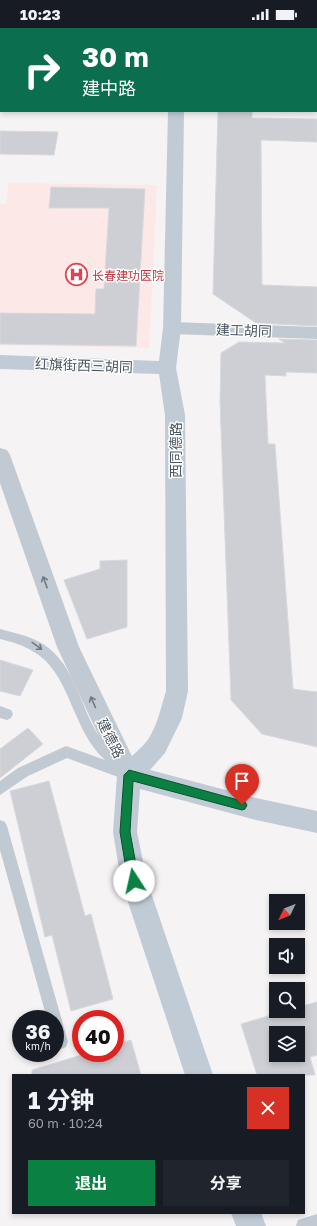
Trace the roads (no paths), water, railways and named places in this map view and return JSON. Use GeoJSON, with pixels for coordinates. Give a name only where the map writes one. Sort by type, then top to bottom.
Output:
{"type":"FeatureCollection","features":[{"type":"Feature","properties":{"kind":"street","name":"西同德路"},"geometry":{"type":"LineString","coordinates":[[129,775],[157,746],[170,718],[177,691],[175,415],[167,368],[172,328],[176,112]]}},
{"type":"Feature","properties":{"kind":"street","name":"建工胡同"},"geometry":{"type":"LineString","coordinates":[[172,328],[317,333]]}},
{"type":"Feature","properties":{"kind":"street","name":"红旗街西三胡同"},"geometry":{"type":"LineString","coordinates":[[0,362],[167,368]]}},
{"type":"Feature","properties":{"kind":"street","name":"建德路"},"geometry":{"type":"LineString","coordinates":[[0,455],[68,647],[129,775],[125,832],[134,881],[200,1074]]}},
{"type":"Feature","properties":{"kind":"street"},"geometry":{"type":"LineString","coordinates":[[129,775],[256,809],[317,822]]}},
{"type":"Feature","properties":{"kind":"street"},"geometry":{"type":"LineString","coordinates":[[246,1214],[251,1226]]}},
{"type":"Feature","properties":{"kind":"lane"},"geometry":{"type":"LineString","coordinates":[[0,634],[33,643],[58,665],[95,741],[129,775]]}},
{"type":"Feature","properties":{"kind":"lane"},"geometry":{"type":"LineString","coordinates":[[0,790],[23,772],[66,752],[129,775]]}},
{"type":"Feature","properties":{"kind":"lane"},"geometry":{"type":"LineString","coordinates":[[0,826],[51,1010]]}},
{"type":"Feature","properties":{"kind":"lane"},"geometry":{"type":"LineString","coordinates":[[304,1226],[317,1222]]}},
{"type":"Feature","properties":{"kind":"place","name":"长春建功医院"},"geometry":{"type":"Point","coordinates":[76,275]}}]}
